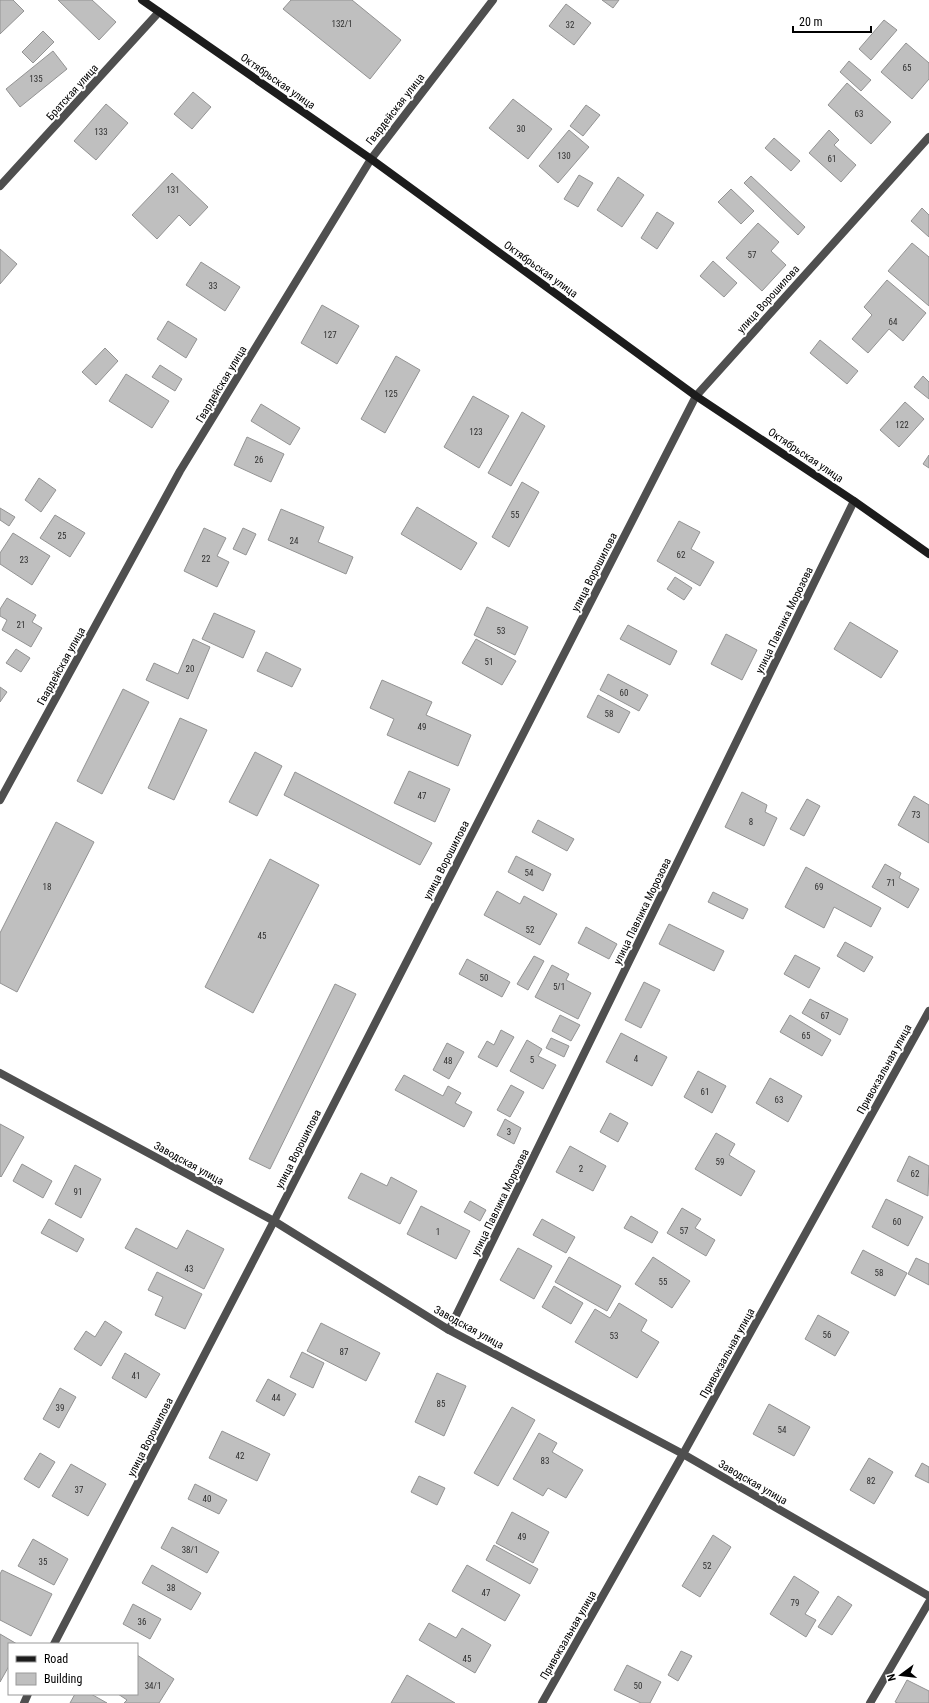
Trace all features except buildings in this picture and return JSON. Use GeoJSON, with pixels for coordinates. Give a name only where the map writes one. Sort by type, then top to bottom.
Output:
{"type":"FeatureCollection","features":[{"type":"Feature","properties":{"kind":"street","name":"Октябрьская улица"},"geometry":{"type":"LineString","coordinates":[[142,0],[371,159],[696,396],[854,501],[929,554]]}},
{"type":"Feature","properties":{"kind":"street","name":"Гвардейская улица"},"geometry":{"type":"LineString","coordinates":[[1,796],[180,471],[371,159],[493,0]]}},
{"type":"Feature","properties":{"kind":"street","name":"Братская улица"},"geometry":{"type":"LineString","coordinates":[[0,186],[160,12]]}},
{"type":"Feature","properties":{"kind":"street","name":"улица Ворошилова"},"geometry":{"type":"LineString","coordinates":[[55,1643],[274,1221],[696,396],[929,136]]}},
{"type":"Feature","properties":{"kind":"street","name":"улица Павлика Морозова"},"geometry":{"type":"LineString","coordinates":[[449,1330],[854,501]]}},
{"type":"Feature","properties":{"kind":"street","name":"Привокзальная улица"},"geometry":{"type":"LineString","coordinates":[[542,1703],[683,1454],[929,1011]]}},
{"type":"Feature","properties":{"kind":"street","name":"Заводская улица"},"geometry":{"type":"LineString","coordinates":[[0,1073],[274,1221],[449,1330],[683,1454],[929,1596]]}},
{"type":"Feature","properties":{"kind":"street"},"geometry":{"type":"LineString","coordinates":[[870,1703],[929,1602]]}}]}
